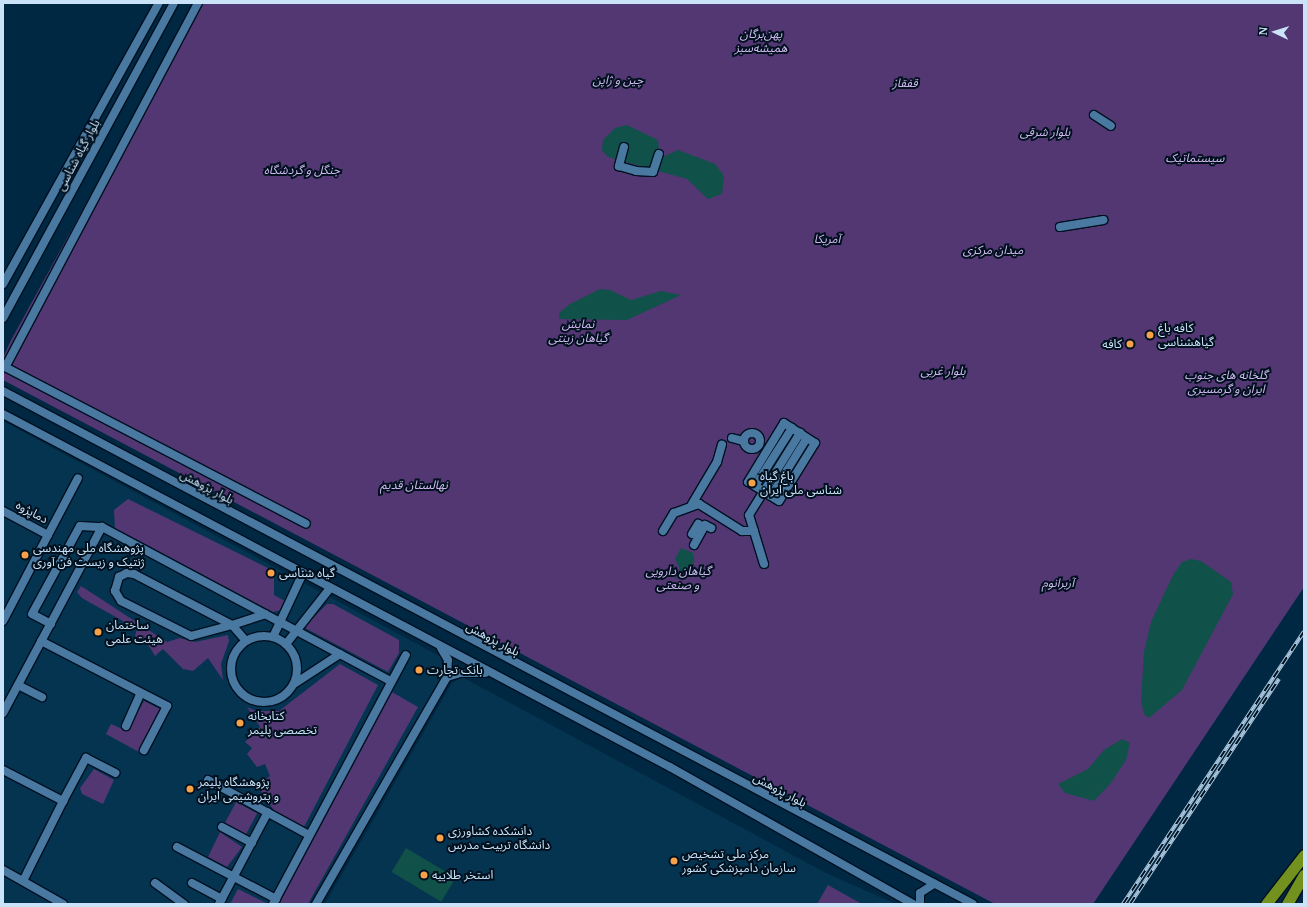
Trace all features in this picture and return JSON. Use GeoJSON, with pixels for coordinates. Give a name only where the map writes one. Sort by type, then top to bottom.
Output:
{"type":"FeatureCollection","features":[{"type":"Feature","properties":{"kind":"highway"},"geometry":{"type":"LineString","coordinates":[[1266,904],[1304,855]]}},
{"type":"Feature","properties":{"kind":"highway"},"geometry":{"type":"LineString","coordinates":[[1287,904],[1304,874]]}},
{"type":"Feature","properties":{"kind":"street","name":"بلوار گیاه شناسی"},"geometry":{"type":"LineString","coordinates":[[3,284],[158,3]]}},
{"type":"Feature","properties":{"kind":"street","name":"بلوار گیاه شناسی"},"geometry":{"type":"LineString","coordinates":[[3,318],[174,3]]}},
{"type":"Feature","properties":{"kind":"street"},"geometry":{"type":"LineString","coordinates":[[198,3],[4,367],[306,524]]}},
{"type":"Feature","properties":{"kind":"street"},"geometry":{"type":"LineString","coordinates":[[1094,115],[1111,126]]}},
{"type":"Feature","properties":{"kind":"street"},"geometry":{"type":"LineString","coordinates":[[623,149],[620,164],[636,171],[653,172],[659,154]]}},
{"type":"Feature","properties":{"kind":"street"},"geometry":{"type":"LineString","coordinates":[[1060,227],[1103,220]]}},
{"type":"Feature","properties":{"kind":"street","name":"بلوار پژوهش"},"geometry":{"type":"LineString","coordinates":[[3,391],[973,904]]}},
{"type":"Feature","properties":{"kind":"street"},"geometry":{"type":"LineString","coordinates":[[3,414],[825,851],[913,904]]}},
{"type":"Feature","properties":{"kind":"street"},"geometry":{"type":"LineString","coordinates":[[784,423],[815,443],[779,501],[748,482],[776,435],[784,423]]}},
{"type":"Feature","properties":{"kind":"street"},"geometry":{"type":"LineString","coordinates":[[755,486],[792,428]]}},
{"type":"Feature","properties":{"kind":"street"},"geometry":{"type":"LineString","coordinates":[[743,441],[753,433],[759,438],[758,447],[762,459],[794,477]]}},
{"type":"Feature","properties":{"kind":"street"},"geometry":{"type":"LineString","coordinates":[[776,435],[807,455]]}},
{"type":"Feature","properties":{"kind":"street"},"geometry":{"type":"LineString","coordinates":[[771,496],[792,461],[796,448],[803,435]]}},
{"type":"Feature","properties":{"kind":"street"},"geometry":{"type":"LineString","coordinates":[[732,438],[743,441],[749,449],[770,446],[800,467]]}},
{"type":"Feature","properties":{"kind":"street"},"geometry":{"type":"LineString","coordinates":[[692,504],[717,462],[722,445]]}},
{"type":"Feature","properties":{"kind":"street"},"geometry":{"type":"LineString","coordinates":[[764,564],[749,515],[785,456],[796,448]]}},
{"type":"Feature","properties":{"kind":"street"},"geometry":{"type":"LineString","coordinates":[[755,470],[786,490]]}},
{"type":"Feature","properties":{"kind":"street"},"geometry":{"type":"LineString","coordinates":[[48,535],[78,478]]}},
{"type":"Feature","properties":{"kind":"street"},"geometry":{"type":"LineString","coordinates":[[663,531],[674,512],[692,504],[699,504],[742,531],[754,531]]}},
{"type":"Feature","properties":{"kind":"street","name":"دماپژوه"},"geometry":{"type":"LineString","coordinates":[[3,511],[48,535],[3,621]]}},
{"type":"Feature","properties":{"kind":"street"},"geometry":{"type":"LineString","coordinates":[[694,545],[697,530],[705,525],[711,528]]}},
{"type":"Feature","properties":{"kind":"street"},"geometry":{"type":"LineString","coordinates":[[51,624],[32,614],[80,526],[102,527],[295,629],[391,682]]}},
{"type":"Feature","properties":{"kind":"street"},"geometry":{"type":"LineString","coordinates":[[3,713],[102,527]]}},
{"type":"Feature","properties":{"kind":"street"},"geometry":{"type":"LineString","coordinates":[[246,641],[232,625],[134,574],[127,573],[119,577],[115,591],[121,601],[191,636],[232,625],[265,614]]}},
{"type":"Feature","properties":{"kind":"street"},"geometry":{"type":"LineString","coordinates":[[273,637],[303,573]]}},
{"type":"Feature","properties":{"kind":"street"},"geometry":{"type":"LineString","coordinates":[[286,644],[295,629],[330,588]]}},
{"type":"Feature","properties":{"kind":"street"},"geometry":{"type":"LineString","coordinates":[[294,684],[297,662],[286,644],[273,637],[256,637],[246,641],[232,658],[232,680],[246,698],[257,702],[273,701],[288,693],[294,684],[340,654]]}},
{"type":"Feature","properties":{"kind":"street"},"geometry":{"type":"LineString","coordinates":[[41,641],[167,706],[144,750]]}},
{"type":"Feature","properties":{"kind":"street"},"geometry":{"type":"LineString","coordinates":[[316,904],[447,677],[448,660],[441,647]]}},
{"type":"Feature","properties":{"kind":"street"},"geometry":{"type":"LineString","coordinates":[[177,846],[274,901],[406,655]]}},
{"type":"Feature","properties":{"kind":"street"},"geometry":{"type":"LineString","coordinates":[[447,677],[460,672],[489,673]]}},
{"type":"Feature","properties":{"kind":"street"},"geometry":{"type":"LineString","coordinates":[[18,685],[42,697]]}},
{"type":"Feature","properties":{"kind":"street"},"geometry":{"type":"LineString","coordinates":[[126,726],[141,693]]}},
{"type":"Feature","properties":{"kind":"street"},"geometry":{"type":"LineString","coordinates":[[23,881],[86,758],[115,773]]}},
{"type":"Feature","properties":{"kind":"street"},"geometry":{"type":"LineString","coordinates":[[3,770],[63,801]]}},
{"type":"Feature","properties":{"kind":"street"},"geometry":{"type":"LineString","coordinates":[[208,780],[309,835]]}},
{"type":"Feature","properties":{"kind":"street"},"geometry":{"type":"LineString","coordinates":[[192,884],[221,902],[268,812]]}},
{"type":"Feature","properties":{"kind":"street"},"geometry":{"type":"LineString","coordinates":[[222,828],[252,843]]}},
{"type":"Feature","properties":{"kind":"street"},"geometry":{"type":"LineString","coordinates":[[3,870],[62,904]]}},
{"type":"Feature","properties":{"kind":"street"},"geometry":{"type":"LineString","coordinates":[[155,883],[184,904]]}},
{"type":"Feature","properties":{"kind":"street"},"geometry":{"type":"LineString","coordinates":[[920,904],[920,893],[934,884]]}},
{"type":"Feature","properties":{"kind":"shaded area"},"geometry":{"type":"Polygon","coordinates":[[[627,125],[658,140],[660,158],[678,150],[715,164],[724,176],[722,194],[708,199],[687,179],[608,157],[602,150],[603,140],[615,128],[627,125]]]}},
{"type":"Feature","properties":{"kind":"shaded area"},"geometry":{"type":"Polygon","coordinates":[[[600,289],[610,290],[631,300],[661,291],[681,295],[627,320],[559,319],[559,313],[570,304],[600,289]]]}},
{"type":"Feature","properties":{"kind":"shaded area","name":"پژوهشگاه پلیمر و پتروشیمی ایران"},"geometry":{"type":"Polygon","coordinates":[[[3,421],[441,657],[443,675],[310,904],[3,904],[3,421]]]}},
{"type":"Feature","properties":{"kind":"shaded area"},"geometry":{"type":"Polygon","coordinates":[[[681,548],[693,553],[694,561],[687,575],[675,579],[680,569],[675,559],[681,548]]]}},
{"type":"Feature","properties":{"kind":"shaded area"},"geometry":{"type":"Polygon","coordinates":[[[1191,559],[1201,561],[1231,582],[1233,594],[1182,690],[1149,718],[1144,714],[1141,701],[1144,652],[1151,622],[1173,575],[1182,562],[1191,559]]]}},
{"type":"Feature","properties":{"kind":"shaded area"},"geometry":{"type":"Polygon","coordinates":[[[462,677],[826,873],[896,904],[325,904],[452,683],[462,677]]]}},
{"type":"Feature","properties":{"kind":"shaded area"},"geometry":{"type":"Polygon","coordinates":[[[1122,739],[1130,743],[1126,760],[1111,783],[1094,801],[1065,793],[1058,784],[1088,769],[1104,750],[1122,739]]]}},
{"type":"Feature","properties":{"kind":"shaded area","name":"استخر طلاییه"},"geometry":{"type":"Polygon","coordinates":[[[406,848],[456,878],[441,902],[392,872],[406,848]]]}},
{"type":"Feature","properties":{"kind":"green space","name":"باغ گیاه‌ شناسی ملی ایران"},"geometry":{"type":"Polygon","coordinates":[[[196,3],[1304,3],[1304,587],[1093,904],[995,904],[3,380],[3,358],[10,342],[196,3]]]}},
{"type":"Feature","properties":{"kind":"green space"},"geometry":{"type":"Polygon","coordinates":[[[128,499],[274,571],[274,595],[285,601],[281,610],[273,612],[115,528],[114,510],[128,499]]]}},
{"type":"Feature","properties":{"kind":"green space"},"geometry":{"type":"Polygon","coordinates":[[[81,586],[167,642],[180,638],[195,642],[228,635],[229,641],[221,664],[223,680],[208,658],[193,671],[183,669],[163,649],[155,656],[149,646],[135,636],[137,629],[82,598],[77,592],[81,586]]]}},
{"type":"Feature","properties":{"kind":"green space"},"geometry":{"type":"Polygon","coordinates":[[[327,604],[333,604],[399,640],[399,653],[388,672],[305,628],[303,624],[310,615],[314,617],[327,604]]]}},
{"type":"Feature","properties":{"kind":"green space"},"geometry":{"type":"Polygon","coordinates":[[[340,664],[378,685],[304,827],[276,813],[257,786],[270,776],[265,764],[257,767],[247,754],[252,748],[245,742],[260,727],[247,707],[256,711],[279,711],[340,664]]]}},
{"type":"Feature","properties":{"kind":"green space"},"geometry":{"type":"Polygon","coordinates":[[[392,692],[418,707],[308,904],[279,904],[392,692]]]}},
{"type":"Feature","properties":{"kind":"green space"},"geometry":{"type":"Polygon","coordinates":[[[144,701],[160,709],[139,752],[106,734],[111,724],[127,731],[144,701]]]}},
{"type":"Feature","properties":{"kind":"green space"},"geometry":{"type":"Polygon","coordinates":[[[94,769],[114,780],[103,804],[82,794],[80,788],[94,769]]]}},
{"type":"Feature","properties":{"kind":"green space"},"geometry":{"type":"Polygon","coordinates":[[[236,802],[257,813],[246,834],[225,823],[236,802]]]}},
{"type":"Feature","properties":{"kind":"green space"},"geometry":{"type":"Polygon","coordinates":[[[220,832],[242,847],[227,867],[208,857],[220,832]]]}},
{"type":"Feature","properties":{"kind":"green space"},"geometry":{"type":"Polygon","coordinates":[[[828,885],[860,903],[860,904],[817,904],[828,885]]]}},
{"type":"Feature","properties":{"kind":"green space"},"geometry":{"type":"Polygon","coordinates":[[[238,889],[266,903],[230,904],[238,889]]]}},
{"type":"Feature","properties":{"kind":"railway"},"geometry":{"type":"LineString","coordinates":[[1123,904],[1304,632]]}},
{"type":"Feature","properties":{"kind":"railway"},"geometry":{"type":"LineString","coordinates":[[1130,904],[1279,679]]}},
{"type":"Feature","properties":{"kind":"place","name":"کافه باغ گیاهشناسی"},"geometry":{"type":"Point","coordinates":[1150,335]}},
{"type":"Feature","properties":{"kind":"place","name":"کافه"},"geometry":{"type":"Point","coordinates":[1130,344]}},
{"type":"Feature","properties":{"kind":"place","name":"باغ گیاه‌ شناسی ملی ایران"},"geometry":{"type":"Point","coordinates":[752,483]}},
{"type":"Feature","properties":{"kind":"place","name":"پژوهشگاه ملی مهندسی ژنتیک و زیست فن آوری"},"geometry":{"type":"Point","coordinates":[25,555]}},
{"type":"Feature","properties":{"kind":"place","name":"گیاه شناسی"},"geometry":{"type":"Point","coordinates":[271,573]}},
{"type":"Feature","properties":{"kind":"place","name":"ساختمان هیئت علمی"},"geometry":{"type":"Point","coordinates":[98,632]}},
{"type":"Feature","properties":{"kind":"place","name":"بانک تجارت"},"geometry":{"type":"Point","coordinates":[419,670]}},
{"type":"Feature","properties":{"kind":"place","name":"کتابخانه تخصصی پلیمر"},"geometry":{"type":"Point","coordinates":[240,723]}},
{"type":"Feature","properties":{"kind":"place","name":"پژوهشگاه پلیمر و پتروشیمی ایران"},"geometry":{"type":"Point","coordinates":[190,789]}},
{"type":"Feature","properties":{"kind":"place","name":"دانشکده کشاورزی دانشگاه تربیت مدرس"},"geometry":{"type":"Point","coordinates":[440,838]}},
{"type":"Feature","properties":{"kind":"place","name":"مرکز ملی تشخیص سازمان دامپزشکی کشور"},"geometry":{"type":"Point","coordinates":[674,861]}},
{"type":"Feature","properties":{"kind":"place","name":"استخر طلاییه"},"geometry":{"type":"Point","coordinates":[424,875]}},
{"type":"Feature","properties":{"kind":"park label","name":"پهن‌برگان همیشه‌سبز"},"geometry":{"type":"Point","coordinates":[761,41]}},
{"type":"Feature","properties":{"kind":"park label","name":"چین و ژاپن"},"geometry":{"type":"Point","coordinates":[618,80]}},
{"type":"Feature","properties":{"kind":"park label","name":"قفقاز"},"geometry":{"type":"Point","coordinates":[905,83]}},
{"type":"Feature","properties":{"kind":"park label","name":"بلوار شرقی"},"geometry":{"type":"Point","coordinates":[1045,132]}},
{"type":"Feature","properties":{"kind":"park label","name":"سیستماتیک"},"geometry":{"type":"Point","coordinates":[1195,158]}},
{"type":"Feature","properties":{"kind":"park label","name":"جنگل و گردشگاه"},"geometry":{"type":"Point","coordinates":[302,170]}},
{"type":"Feature","properties":{"kind":"park label","name":"آمریکا"},"geometry":{"type":"Point","coordinates":[827,239]}},
{"type":"Feature","properties":{"kind":"park label","name":"میدان مرکزی"},"geometry":{"type":"Point","coordinates":[993,250]}},
{"type":"Feature","properties":{"kind":"park label","name":"نمایش گیاهان زینتی"},"geometry":{"type":"Point","coordinates":[578,331]}},
{"type":"Feature","properties":{"kind":"park label","name":"بلوار غربی"},"geometry":{"type":"Point","coordinates":[943,371]}},
{"type":"Feature","properties":{"kind":"park label","name":"گلخانه های جنوب ایران و گرمسیری"},"geometry":{"type":"Point","coordinates":[1226,382]}},
{"type":"Feature","properties":{"kind":"park label","name":"نهالستان قدیم"},"geometry":{"type":"Point","coordinates":[414,485]}},
{"type":"Feature","properties":{"kind":"park label","name":"گیاهان دارویی و صنعتی"},"geometry":{"type":"Point","coordinates":[678,578]}},
{"type":"Feature","properties":{"kind":"park label","name":"آربرانوم"},"geometry":{"type":"Point","coordinates":[1058,583]}}]}
